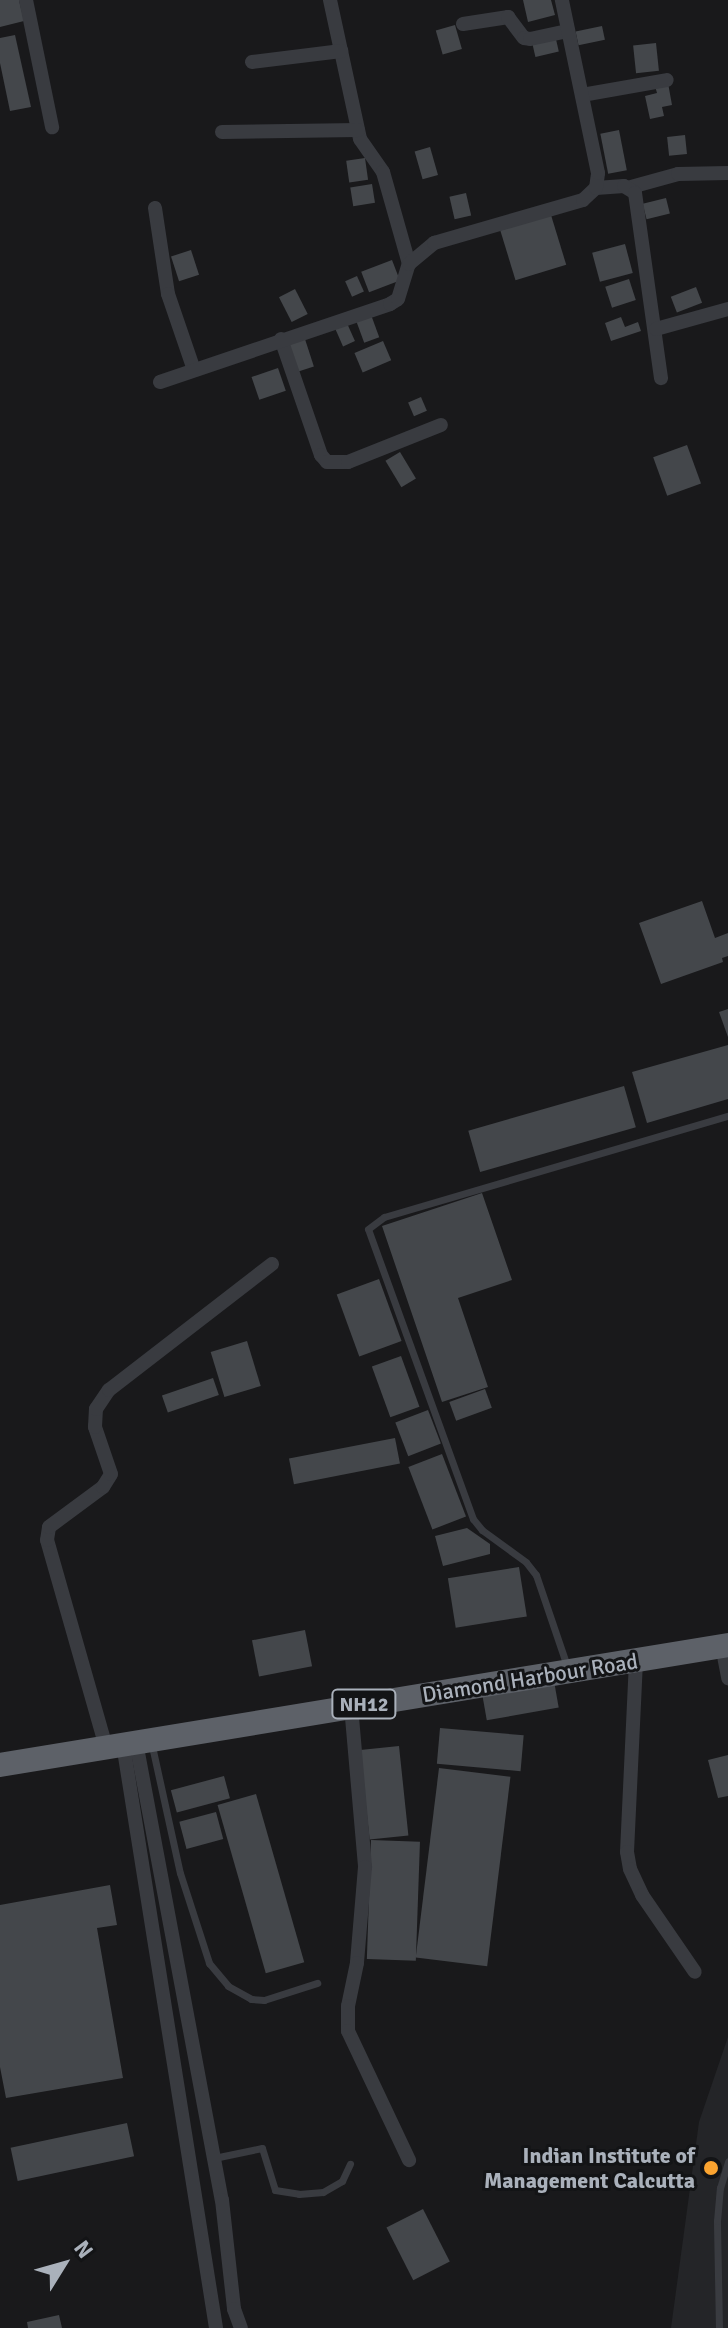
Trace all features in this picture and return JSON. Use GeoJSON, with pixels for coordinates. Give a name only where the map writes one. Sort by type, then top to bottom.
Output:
{"type":"FeatureCollection","features":[{"type":"Feature","properties":{"kind":"highway","name":"Diamond Harbour Road"},"geometry":{"type":"LineString","coordinates":[[0,1765],[725,1646]]}},
{"type":"Feature","properties":{"kind":"street"},"geometry":{"type":"LineString","coordinates":[[26,0],[52,127]]}},
{"type":"Feature","properties":{"kind":"street"},"geometry":{"type":"LineString","coordinates":[[330,0],[360,139],[383,172],[409,264]]}},
{"type":"Feature","properties":{"kind":"street"},"geometry":{"type":"LineString","coordinates":[[160,382],[390,304],[398,299],[409,264],[434,243],[583,200],[596,188],[598,173],[562,0]]}},
{"type":"Feature","properties":{"kind":"street"},"geometry":{"type":"LineString","coordinates":[[463,24],[508,17],[524,38],[530,39],[568,31]]}},
{"type":"Feature","properties":{"kind":"street"},"geometry":{"type":"LineString","coordinates":[[252,62],[341,51]]}},
{"type":"Feature","properties":{"kind":"street"},"geometry":{"type":"LineString","coordinates":[[582,95],[667,80]]}},
{"type":"Feature","properties":{"kind":"street"},"geometry":{"type":"LineString","coordinates":[[222,132],[358,130]]}},
{"type":"Feature","properties":{"kind":"street"},"geometry":{"type":"LineString","coordinates":[[596,188],[631,187],[678,174],[728,173]]}},
{"type":"Feature","properties":{"kind":"street"},"geometry":{"type":"LineString","coordinates":[[631,187],[635,193],[661,378]]}},
{"type":"Feature","properties":{"kind":"street"},"geometry":{"type":"LineString","coordinates":[[155,208],[168,294],[194,370]]}},
{"type":"Feature","properties":{"kind":"street"},"geometry":{"type":"LineString","coordinates":[[656,329],[728,309]]}},
{"type":"Feature","properties":{"kind":"street"},"geometry":{"type":"LineString","coordinates":[[281,339],[321,455],[327,462],[348,462],[441,425]]}},
{"type":"Feature","properties":{"kind":"street"},"geometry":{"type":"LineString","coordinates":[[241,2328],[234,2309],[222,2200],[214,2158],[129,1743],[47,1540],[49,1527],[103,1487],[111,1474],[95,1427],[96,1409],[109,1390],[272,1264]]}},
{"type":"Feature","properties":{"kind":"street"},"geometry":{"type":"LineString","coordinates":[[725,1646],[728,1678]]}},
{"type":"Feature","properties":{"kind":"street"},"geometry":{"type":"LineString","coordinates":[[636,1661],[627,1852],[630,1869],[642,1895],[695,1972]]}},
{"type":"Feature","properties":{"kind":"street"},"geometry":{"type":"LineString","coordinates":[[351,1706],[365,1867],[357,1963],[348,2006],[348,2031],[409,2160]]}},
{"type":"Feature","properties":{"kind":"street"},"geometry":{"type":"LineString","coordinates":[[129,1743],[216,2328]]}},
{"type":"Feature","properties":{"kind":"lane"},"geometry":{"type":"LineString","coordinates":[[569,1672],[536,1575],[526,1562],[482,1530],[473,1519],[368,1229],[384,1217],[728,1116]]}},
{"type":"Feature","properties":{"kind":"lane"},"geometry":{"type":"LineString","coordinates":[[129,1743],[180,1873],[209,1963],[228,1986],[251,1999],[264,2000],[317,1983]]}},
{"type":"Feature","properties":{"kind":"lane"},"geometry":{"type":"LineString","coordinates":[[214,2158],[262,2148],[275,2190],[299,2194],[323,2192],[342,2181],[350,2164]]}},
{"type":"Feature","properties":{"kind":"lane"},"geometry":{"type":"LineString","coordinates":[[719,2328],[717,2221],[720,2188],[728,2161]]}},
{"type":"Feature","properties":{"kind":"shaded area","name":"Indian Institute of Management Calcutta"},"geometry":{"type":"Polygon","coordinates":[[[728,2037],[728,2328],[671,2328],[699,2122],[728,2037]]]}},
{"type":"Feature","properties":{"kind":"building"},"geometry":{"type":"Polygon","coordinates":[[[0,0],[19,0],[24,21],[0,27],[0,0]]]}},
{"type":"Feature","properties":{"kind":"building"},"geometry":{"type":"Polygon","coordinates":[[[523,0],[551,0],[555,15],[528,22],[523,0]]]}},
{"type":"Feature","properties":{"kind":"building"},"geometry":{"type":"Polygon","coordinates":[[[455,25],[462,49],[443,55],[436,31],[455,25]]]}},
{"type":"Feature","properties":{"kind":"building"},"geometry":{"type":"Polygon","coordinates":[[[602,26],[605,40],[579,45],[576,32],[602,26]]]}},
{"type":"Feature","properties":{"kind":"building"},"geometry":{"type":"Polygon","coordinates":[[[15,35],[31,107],[10,111],[0,63],[0,38],[15,35]]]}},
{"type":"Feature","properties":{"kind":"building"},"geometry":{"type":"Polygon","coordinates":[[[555,35],[559,52],[535,57],[532,40],[555,35]]]}},
{"type":"Feature","properties":{"kind":"building"},"geometry":{"type":"Polygon","coordinates":[[[656,43],[659,71],[636,73],[633,45],[656,43]]]}},
{"type":"Feature","properties":{"kind":"building"},"geometry":{"type":"Polygon","coordinates":[[[668,83],[672,105],[662,107],[664,116],[650,119],[645,96],[657,93],[655,86],[668,83]]]}},
{"type":"Feature","properties":{"kind":"building"},"geometry":{"type":"Polygon","coordinates":[[[619,130],[627,170],[608,174],[600,134],[619,130]]]}},
{"type":"Feature","properties":{"kind":"building"},"geometry":{"type":"Polygon","coordinates":[[[685,135],[687,154],[669,156],[667,137],[685,135]]]}},
{"type":"Feature","properties":{"kind":"building"},"geometry":{"type":"Polygon","coordinates":[[[430,147],[438,175],[423,179],[415,151],[430,147]]]}},
{"type":"Feature","properties":{"kind":"building"},"geometry":{"type":"Polygon","coordinates":[[[365,158],[368,180],[349,182],[346,161],[365,158]]]}},
{"type":"Feature","properties":{"kind":"building"},"geometry":{"type":"Polygon","coordinates":[[[372,184],[375,203],[353,206],[350,187],[372,184]]]}},
{"type":"Feature","properties":{"kind":"building"},"geometry":{"type":"Polygon","coordinates":[[[466,193],[471,215],[455,219],[449,197],[466,193]]]}},
{"type":"Feature","properties":{"kind":"building"},"geometry":{"type":"Polygon","coordinates":[[[666,198],[670,214],[647,219],[643,204],[666,198]]]}},
{"type":"Feature","properties":{"kind":"building"},"geometry":{"type":"Polygon","coordinates":[[[551,215],[566,265],[516,280],[500,230],[551,215]]]}},
{"type":"Feature","properties":{"kind":"building"},"geometry":{"type":"Polygon","coordinates":[[[625,244],[633,273],[600,282],[592,253],[625,244]]]}},
{"type":"Feature","properties":{"kind":"building"},"geometry":{"type":"Polygon","coordinates":[[[191,250],[199,275],[179,281],[171,256],[191,250]]]}},
{"type":"Feature","properties":{"kind":"building"},"geometry":{"type":"Polygon","coordinates":[[[392,260],[400,281],[369,292],[361,272],[392,260]]]}},
{"type":"Feature","properties":{"kind":"building"},"geometry":{"type":"Polygon","coordinates":[[[357,276],[364,292],[352,297],[345,281],[357,276]]]}},
{"type":"Feature","properties":{"kind":"building"},"geometry":{"type":"Polygon","coordinates":[[[629,279],[636,300],[612,308],[605,287],[629,279]]]}},
{"type":"Feature","properties":{"kind":"building"},"geometry":{"type":"Polygon","coordinates":[[[696,287],[702,303],[677,313],[671,297],[696,287]]]}},
{"type":"Feature","properties":{"kind":"building"},"geometry":{"type":"Polygon","coordinates":[[[295,289],[308,314],[292,322],[279,297],[295,289]]]}},
{"type":"Feature","properties":{"kind":"building"},"geometry":{"type":"Polygon","coordinates":[[[370,312],[379,337],[364,343],[355,317],[370,312]]]}},
{"type":"Feature","properties":{"kind":"building"},"geometry":{"type":"Polygon","coordinates":[[[621,317],[625,327],[638,322],[641,331],[611,341],[605,323],[621,317]]]}},
{"type":"Feature","properties":{"kind":"building"},"geometry":{"type":"Polygon","coordinates":[[[346,321],[355,341],[343,346],[334,326],[346,321]]]}},
{"type":"Feature","properties":{"kind":"building"},"geometry":{"type":"Polygon","coordinates":[[[304,336],[314,366],[297,372],[287,342],[304,336]]]}},
{"type":"Feature","properties":{"kind":"building"},"geometry":{"type":"Polygon","coordinates":[[[383,341],[391,360],[363,372],[354,353],[383,341]]]}},
{"type":"Feature","properties":{"kind":"building"},"geometry":{"type":"Polygon","coordinates":[[[278,368],[286,391],[259,400],[252,377],[278,368]]]}},
{"type":"Feature","properties":{"kind":"building"},"geometry":{"type":"Polygon","coordinates":[[[421,397],[427,411],[414,416],[408,402],[421,397]]]}},
{"type":"Feature","properties":{"kind":"building"},"geometry":{"type":"Polygon","coordinates":[[[687,445],[701,484],[667,496],[653,457],[687,445]]]}},
{"type":"Feature","properties":{"kind":"building"},"geometry":{"type":"Polygon","coordinates":[[[400,452],[416,479],[401,487],[385,461],[400,452]]]}},
{"type":"Feature","properties":{"kind":"building"},"geometry":{"type":"Polygon","coordinates":[[[702,901],[715,938],[728,933],[728,956],[722,958],[723,962],[661,984],[639,923],[702,901]]]}},
{"type":"Feature","properties":{"kind":"building"},"geometry":{"type":"Polygon","coordinates":[[[728,1009],[728,1037],[719,1012],[728,1009]]]}},
{"type":"Feature","properties":{"kind":"building"},"geometry":{"type":"Polygon","coordinates":[[[728,1045],[728,1099],[647,1123],[632,1072],[728,1045]]]}},
{"type":"Feature","properties":{"kind":"building"},"geometry":{"type":"Polygon","coordinates":[[[624,1086],[636,1127],[480,1172],[468,1131],[624,1086]]]}},
{"type":"Feature","properties":{"kind":"building"},"geometry":{"type":"Polygon","coordinates":[[[482,1193],[512,1280],[458,1298],[488,1387],[442,1402],[382,1226],[482,1193]]]}},
{"type":"Feature","properties":{"kind":"building"},"geometry":{"type":"Polygon","coordinates":[[[379,1279],[402,1341],[359,1356],[337,1294],[379,1279]]]}},
{"type":"Feature","properties":{"kind":"building"},"geometry":{"type":"Polygon","coordinates":[[[247,1341],[261,1386],[224,1397],[211,1352],[247,1341]]]}},
{"type":"Feature","properties":{"kind":"building"},"geometry":{"type":"Polygon","coordinates":[[[401,1356],[419,1407],[390,1417],[372,1367],[401,1356]]]}},
{"type":"Feature","properties":{"kind":"building"},"geometry":{"type":"Polygon","coordinates":[[[213,1378],[219,1395],[168,1413],[162,1396],[213,1378]]]}},
{"type":"Feature","properties":{"kind":"building"},"geometry":{"type":"Polygon","coordinates":[[[485,1389],[492,1408],[456,1421],[449,1402],[485,1389]]]}},
{"type":"Feature","properties":{"kind":"building"},"geometry":{"type":"Polygon","coordinates":[[[428,1410],[441,1444],[408,1456],[395,1423],[428,1410]]]}},
{"type":"Feature","properties":{"kind":"building"},"geometry":{"type":"Polygon","coordinates":[[[395,1438],[400,1464],[294,1484],[289,1459],[395,1438]]]}},
{"type":"Feature","properties":{"kind":"building"},"geometry":{"type":"Polygon","coordinates":[[[442,1454],[466,1517],[432,1529],[408,1467],[442,1454]]]}},
{"type":"Feature","properties":{"kind":"building"},"geometry":{"type":"Polygon","coordinates":[[[467,1528],[490,1544],[490,1554],[443,1566],[435,1536],[467,1528]]]}},
{"type":"Feature","properties":{"kind":"building"},"geometry":{"type":"Polygon","coordinates":[[[519,1567],[527,1616],[456,1628],[448,1578],[519,1567]]]}},
{"type":"Feature","properties":{"kind":"building"},"geometry":{"type":"Polygon","coordinates":[[[305,1630],[312,1666],[259,1677],[252,1640],[305,1630]]]}},
{"type":"Feature","properties":{"kind":"building"},"geometry":{"type":"Polygon","coordinates":[[[554,1681],[559,1708],[487,1720],[482,1694],[554,1681]]]}},
{"type":"Feature","properties":{"kind":"building"},"geometry":{"type":"Polygon","coordinates":[[[440,1728],[524,1735],[521,1771],[437,1764],[440,1728]]]}},
{"type":"Feature","properties":{"kind":"building"},"geometry":{"type":"Polygon","coordinates":[[[399,1746],[408,1836],[370,1840],[360,1750],[399,1746]]]}},
{"type":"Feature","properties":{"kind":"building"},"geometry":{"type":"Polygon","coordinates":[[[728,1755],[728,1796],[718,1798],[708,1760],[728,1755]]]}},
{"type":"Feature","properties":{"kind":"building"},"geometry":{"type":"Polygon","coordinates":[[[439,1768],[510,1777],[487,1966],[416,1958],[439,1768]]]}},
{"type":"Feature","properties":{"kind":"building"},"geometry":{"type":"Polygon","coordinates":[[[224,1776],[230,1798],[177,1812],[171,1790],[224,1776]]]}},
{"type":"Feature","properties":{"kind":"building"},"geometry":{"type":"Polygon","coordinates":[[[256,1794],[304,1962],[266,1973],[218,1805],[256,1794]]]}},
{"type":"Feature","properties":{"kind":"building"},"geometry":{"type":"Polygon","coordinates":[[[216,1812],[223,1839],[187,1849],[179,1822],[216,1812]]]}},
{"type":"Feature","properties":{"kind":"building"},"geometry":{"type":"Polygon","coordinates":[[[371,1840],[420,1842],[416,1961],[367,1959],[371,1840]]]}},
{"type":"Feature","properties":{"kind":"building"},"geometry":{"type":"Polygon","coordinates":[[[110,1885],[117,1925],[97,1928],[123,2078],[6,2098],[0,2067],[0,1905],[110,1885]]]}},
{"type":"Feature","properties":{"kind":"building"},"geometry":{"type":"Polygon","coordinates":[[[127,2123],[134,2156],[18,2181],[11,2148],[127,2123]]]}},
{"type":"Feature","properties":{"kind":"building"},"geometry":{"type":"Polygon","coordinates":[[[423,2209],[450,2262],[413,2280],[386,2228],[423,2209]]]}},
{"type":"Feature","properties":{"kind":"building"},"geometry":{"type":"Polygon","coordinates":[[[59,2315],[62,2328],[28,2328],[27,2322],[59,2315]]]}},
{"type":"Feature","properties":{"kind":"place","name":"Indian Institute of Management Calcutta"},"geometry":{"type":"Point","coordinates":[711,2168]}}]}
